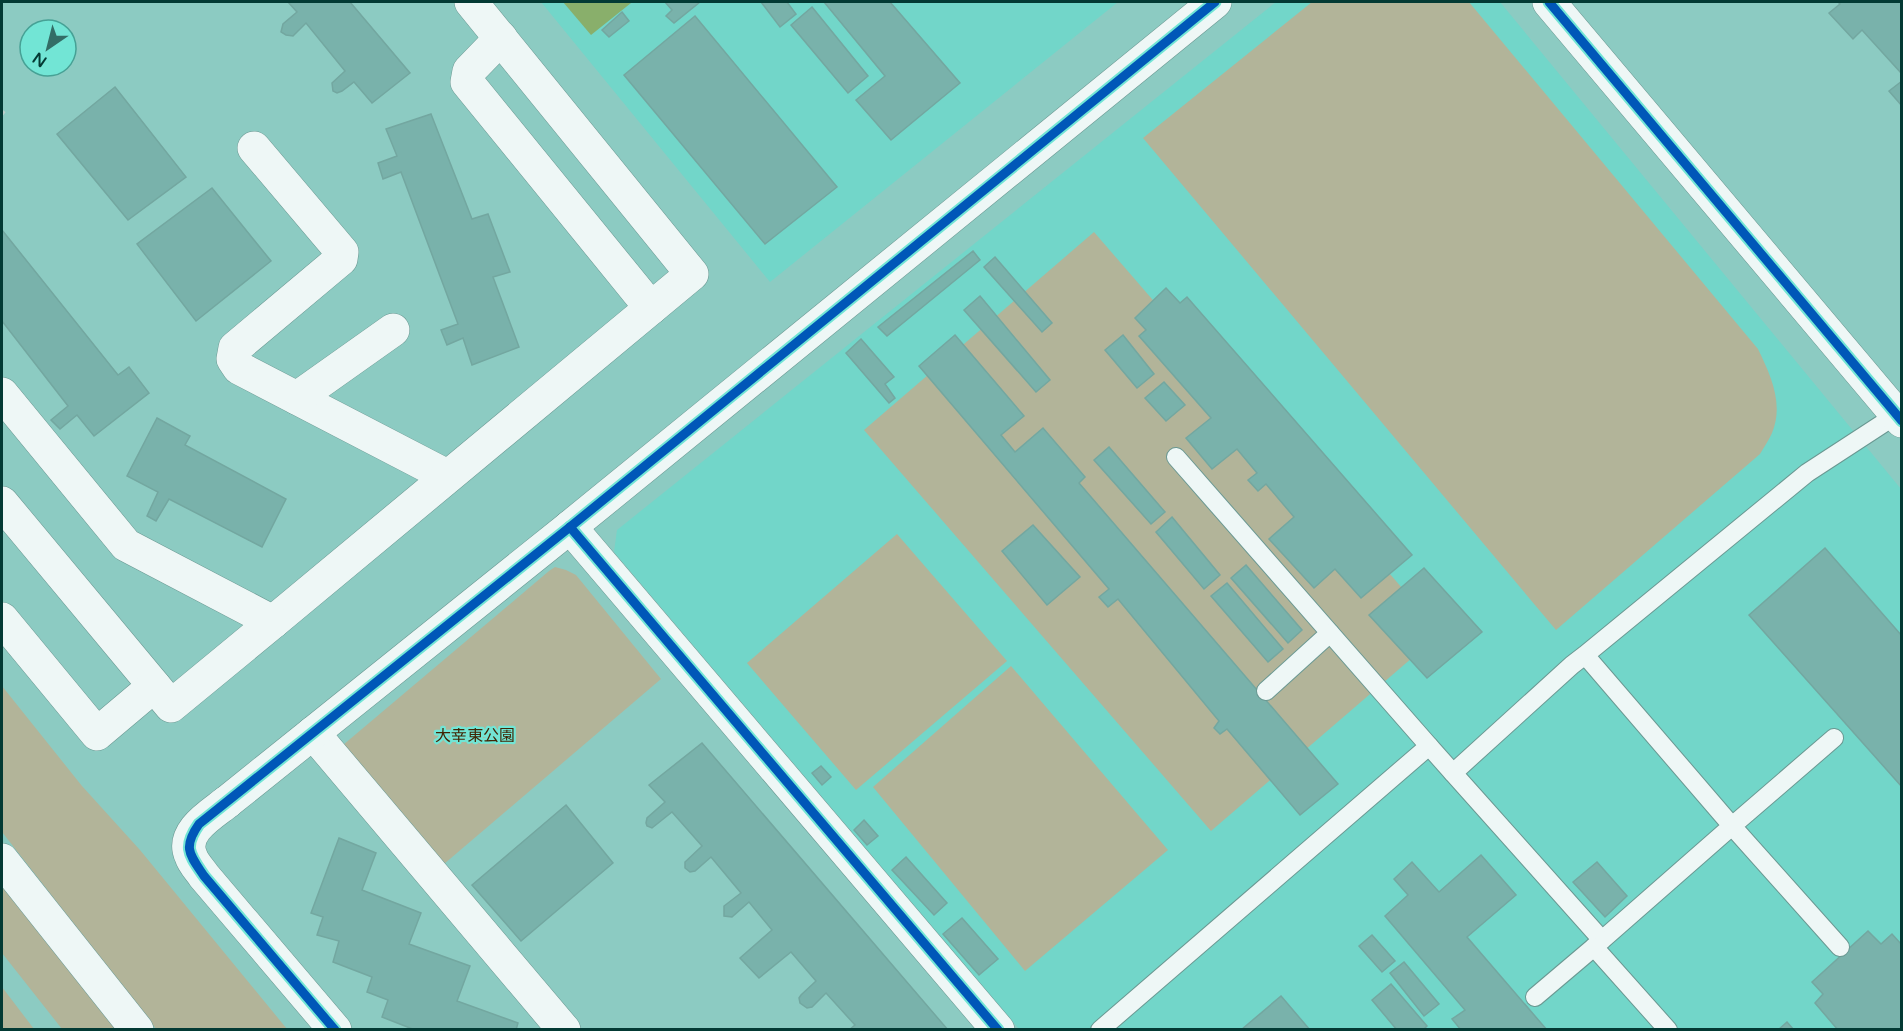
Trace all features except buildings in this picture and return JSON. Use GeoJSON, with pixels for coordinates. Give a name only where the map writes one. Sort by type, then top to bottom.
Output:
{"type":"FeatureCollection","features":[{"type":"Feature","properties":{"kind":"street"},"geometry":{"type":"LineString","coordinates":[[2,503],[171,706],[692,274],[471,2]]}},
{"type":"Feature","properties":{"kind":"street"},"geometry":{"type":"LineString","coordinates":[[335,1029],[204,876],[189,855],[190,836],[199,824],[1215,2]]}},
{"type":"Feature","properties":{"kind":"street"},"geometry":{"type":"LineString","coordinates":[[1549,2],[1899,418]]}},
{"type":"Feature","properties":{"kind":"street"},"geometry":{"type":"LineString","coordinates":[[501,38],[469,71],[467,82],[651,308]]}},
{"type":"Feature","properties":{"kind":"street"},"geometry":{"type":"LineString","coordinates":[[254,148],[342,252],[341,259],[235,348],[232,359],[238,368],[447,476]]}},
{"type":"Feature","properties":{"kind":"street"},"geometry":{"type":"LineString","coordinates":[[297,398],[393,330]]}},
{"type":"Feature","properties":{"kind":"street"},"geometry":{"type":"LineString","coordinates":[[2,394],[126,545],[273,621]]}},
{"type":"Feature","properties":{"kind":"street"},"geometry":{"type":"LineString","coordinates":[[570,526],[998,1029]]}},
{"type":"Feature","properties":{"kind":"street"},"geometry":{"type":"LineString","coordinates":[[2,619],[98,734],[154,686]]}},
{"type":"Feature","properties":{"kind":"street"},"geometry":{"type":"LineString","coordinates":[[313,733],[564,1029]]}},
{"type":"Feature","properties":{"kind":"street"},"geometry":{"type":"LineString","coordinates":[[2,860],[136,1029]]}},
{"type":"Feature","properties":{"kind":"lane"},"geometry":{"type":"LineString","coordinates":[[1453,774],[1585,655],[1807,473],[1899,418]]}},
{"type":"Feature","properties":{"kind":"lane"},"geometry":{"type":"LineString","coordinates":[[1176,457],[1429,746],[1668,1029]]}},
{"type":"Feature","properties":{"kind":"lane"},"geometry":{"type":"LineString","coordinates":[[1266,691],[1330,633]]}},
{"type":"Feature","properties":{"kind":"lane"},"geometry":{"type":"LineString","coordinates":[[1585,655],[1732,826],[1840,946]]}},
{"type":"Feature","properties":{"kind":"lane"},"geometry":{"type":"LineString","coordinates":[[1535,997],[1834,738]]}},
{"type":"Feature","properties":{"kind":"lane"},"geometry":{"type":"LineString","coordinates":[[1100,1029],[1429,746]]}},
{"type":"Feature","properties":{"kind":"path"},"geometry":{"type":"LineString","coordinates":[[2,112],[8,116]]}},
{"type":"Feature","properties":{"kind":"shaded area"},"geometry":{"type":"Polygon","coordinates":[[[541,2],[1118,2],[770,282],[541,2]]]}},
{"type":"Feature","properties":{"kind":"shaded area"},"geometry":{"type":"Polygon","coordinates":[[[563,2],[630,2],[631,3],[591,35],[563,2]]]}},
{"type":"Feature","properties":{"kind":"shaded area"},"geometry":{"type":"Polygon","coordinates":[[[1276,2],[1500,2],[1901,489],[1901,1029],[1019,1029],[614,552],[617,530],[1276,2]]]}},
{"type":"Feature","properties":{"kind":"green space"},"geometry":{"type":"Polygon","coordinates":[[[1312,2],[1469,2],[1758,349],[1767,369],[1774,390],[1777,411],[1772,433],[1760,454],[1556,630],[1143,138],[1312,2]]]}},
{"type":"Feature","properties":{"kind":"green space"},"geometry":{"type":"Polygon","coordinates":[[[1094,232],[1441,633],[1211,831],[864,430],[1094,232]]]}},
{"type":"Feature","properties":{"kind":"green space"},"geometry":{"type":"Polygon","coordinates":[[[897,534],[1007,661],[856,790],[747,663],[897,534]]]}},
{"type":"Feature","properties":{"kind":"green space","name":"大幸東公園"},"geometry":{"type":"Polygon","coordinates":[[[555,567],[576,575],[661,679],[444,864],[343,745],[555,567]]]}},
{"type":"Feature","properties":{"kind":"green space"},"geometry":{"type":"Polygon","coordinates":[[[1011,666],[1168,850],[1025,971],[873,787],[1011,666]]]}},
{"type":"Feature","properties":{"kind":"green space"},"geometry":{"type":"Polygon","coordinates":[[[2,686],[82,786],[140,850],[287,1029],[156,1029],[2,832],[2,686]]]}},
{"type":"Feature","properties":{"kind":"green space"},"geometry":{"type":"Polygon","coordinates":[[[2,885],[117,1029],[62,1029],[2,953],[2,885]]]}},
{"type":"Feature","properties":{"kind":"green space"},"geometry":{"type":"Polygon","coordinates":[[[2,987],[34,1029],[2,1029],[2,987]]]}},
{"type":"Feature","properties":{"kind":"cycle path"},"geometry":{"type":"LineString","coordinates":[[335,1030],[199,869],[192,857],[189,845],[199,824],[570,527],[1215,2]]}},
{"type":"Feature","properties":{"kind":"cycle path"},"geometry":{"type":"LineString","coordinates":[[1549,2],[1902,421]]}},
{"type":"Feature","properties":{"kind":"cycle path"},"geometry":{"type":"LineString","coordinates":[[570,527],[998,1030]]}}]}
